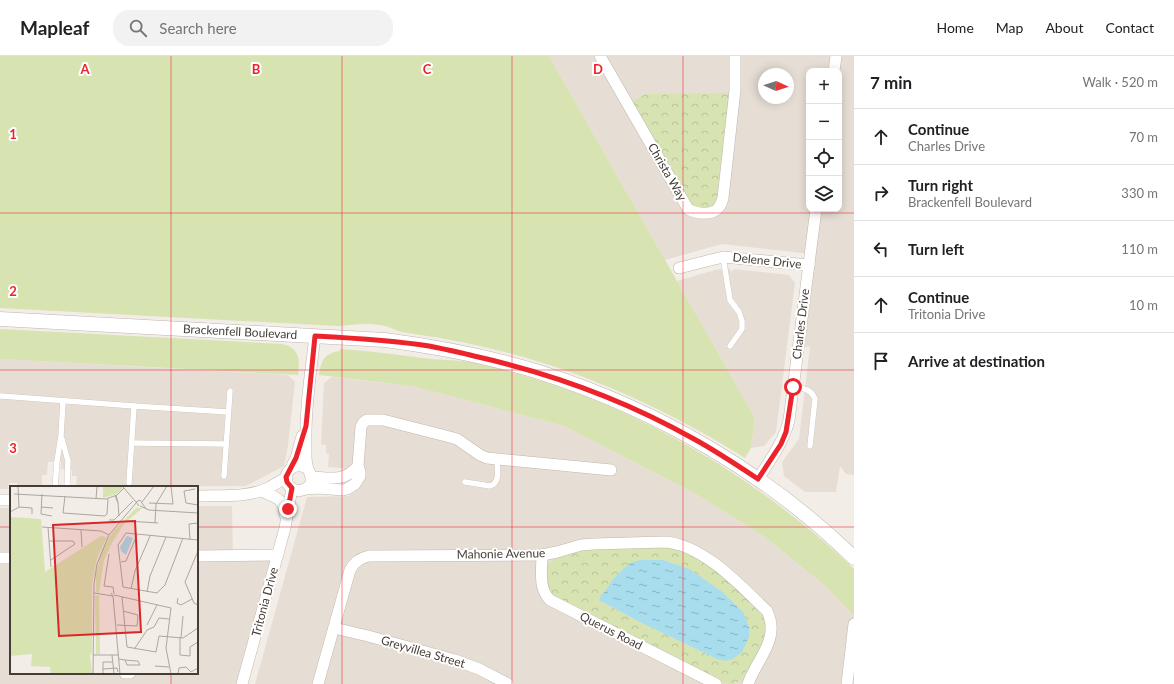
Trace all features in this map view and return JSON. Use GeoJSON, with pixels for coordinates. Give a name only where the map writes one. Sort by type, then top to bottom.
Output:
{"type":"FeatureCollection","features":[{"type":"Feature","properties":{"kind":"street","name":"Christa Way"},"geometry":{"type":"LineString","coordinates":[[600,56],[688,209],[693,212],[701,213],[716,210],[720,207],[723,198],[735,90],[735,56]]}},
{"type":"Feature","properties":{"kind":"street"},"geometry":{"type":"LineString","coordinates":[[834,68],[836,56]]}},
{"type":"Feature","properties":{"kind":"street","name":"Charles Drive"},"geometry":{"type":"LineString","coordinates":[[758,479],[781,444],[786,432],[816,212]]}},
{"type":"Feature","properties":{"kind":"street","name":"Delene Drive"},"geometry":{"type":"LineString","coordinates":[[679,268],[723,257],[809,265]]}},
{"type":"Feature","properties":{"kind":"street","name":"Brackenfell Boulevard"},"geometry":{"type":"LineString","coordinates":[[0,319],[385,340],[430,346],[504,362],[574,384],[656,419],[693,438],[758,479],[801,510],[854,558]]}},
{"type":"Feature","properties":{"kind":"street"},"geometry":{"type":"LineString","coordinates":[[198,496],[243,495],[294,483],[309,486],[310,473],[306,458],[306,426],[315,336]]}},
{"type":"Feature","properties":{"kind":"street"},"geometry":{"type":"LineString","coordinates":[[294,483],[318,488],[343,490],[355,484],[359,478],[360,472],[358,466],[361,427],[363,423],[369,420],[382,420],[457,439],[480,455],[487,458],[611,470]]}},
{"type":"Feature","properties":{"kind":"street"},"geometry":{"type":"LineString","coordinates":[[294,483],[296,456],[306,426]]}},
{"type":"Feature","properties":{"kind":"street"},"geometry":{"type":"LineString","coordinates":[[294,483],[295,466],[300,465],[310,473],[333,478],[342,477],[351,473],[358,466]]}},
{"type":"Feature","properties":{"kind":"street","name":"Tritonia Drive"},"geometry":{"type":"LineString","coordinates":[[242,684],[278,555],[294,483]]}},
{"type":"Feature","properties":{"kind":"street"},"geometry":{"type":"LineString","coordinates":[[265,490],[282,502],[285,510],[286,524]]}},
{"type":"Feature","properties":{"kind":"street","name":"Mahonie Avenue"},"geometry":{"type":"LineString","coordinates":[[318,684],[350,570],[356,561],[364,557],[542,555],[581,545],[674,543],[695,551],[727,573],[767,611],[771,618],[772,627],[770,640],[752,673],[748,684]]}},
{"type":"Feature","properties":{"kind":"street"},"geometry":{"type":"LineString","coordinates":[[198,556],[278,555]]}},
{"type":"Feature","properties":{"kind":"street","name":"Querus Road"},"geometry":{"type":"LineString","coordinates":[[542,555],[543,588],[546,596],[550,600],[716,684]]}},
{"type":"Feature","properties":{"kind":"street"},"geometry":{"type":"LineString","coordinates":[[847,684],[854,624]]}},
{"type":"Feature","properties":{"kind":"street","name":"Greyvillea Street"},"geometry":{"type":"LineString","coordinates":[[334,628],[455,660],[479,669],[508,684]]}},
{"type":"Feature","properties":{"kind":"lane"},"geometry":{"type":"LineString","coordinates":[[723,257],[730,300],[739,312],[742,321],[742,329],[730,346]]}},
{"type":"Feature","properties":{"kind":"lane"},"geometry":{"type":"LineString","coordinates":[[793,387],[812,392],[815,399],[810,446]]}},
{"type":"Feature","properties":{"kind":"lane"},"geometry":{"type":"LineString","coordinates":[[224,476],[230,391]]}},
{"type":"Feature","properties":{"kind":"lane"},"geometry":{"type":"LineString","coordinates":[[0,396],[228,412]]}},
{"type":"Feature","properties":{"kind":"lane"},"geometry":{"type":"LineString","coordinates":[[55,486],[57,461],[62,436],[64,401]]}},
{"type":"Feature","properties":{"kind":"lane"},"geometry":{"type":"LineString","coordinates":[[129,483],[134,406]]}},
{"type":"Feature","properties":{"kind":"lane"},"geometry":{"type":"LineString","coordinates":[[62,436],[68,461],[67,486]]}},
{"type":"Feature","properties":{"kind":"lane"},"geometry":{"type":"LineString","coordinates":[[132,443],[226,444]]}},
{"type":"Feature","properties":{"kind":"lane"},"geometry":{"type":"LineString","coordinates":[[465,482],[490,486],[493,485],[498,478],[498,459]]}},
{"type":"Feature","properties":{"kind":"shaded area"},"geometry":{"type":"Polygon","coordinates":[[[549,56],[854,56],[854,475],[846,474],[840,466],[836,492],[805,492],[784,476],[782,462],[799,439],[810,347],[799,346],[811,254],[722,244],[665,260],[549,56]]]}},
{"type":"Feature","properties":{"kind":"shaded area"},"geometry":{"type":"Polygon","coordinates":[[[730,268],[731,272],[734,269],[789,275],[795,283],[776,432],[764,446],[751,448],[755,418],[677,281],[715,270],[730,268]]]}},
{"type":"Feature","properties":{"kind":"shaded area"},"geometry":{"type":"Polygon","coordinates":[[[0,359],[288,375],[295,382],[288,445],[284,466],[246,486],[76,486],[77,476],[72,476],[72,470],[61,469],[61,462],[48,462],[47,475],[42,475],[42,486],[17,486],[17,483],[9,483],[8,489],[0,489],[0,359]]]}},
{"type":"Feature","properties":{"kind":"shaded area"},"geometry":{"type":"Polygon","coordinates":[[[332,377],[412,386],[564,426],[696,494],[765,537],[824,585],[854,616],[854,684],[255,684],[307,497],[350,496],[342,483],[349,480],[343,468],[328,467],[329,454],[326,453],[326,445],[321,444],[324,383],[332,377]]]}},
{"type":"Feature","properties":{"kind":"shaded area"},"geometry":{"type":"Polygon","coordinates":[[[198,506],[232,506],[233,555],[277,554],[241,684],[0,684],[0,508],[10,508],[10,674],[198,674],[198,506]]]}},
{"type":"Feature","properties":{"kind":"green space"},"geometry":{"type":"Polygon","coordinates":[[[0,56],[549,56],[755,418],[751,448],[745,458],[706,435],[626,395],[586,378],[545,364],[502,351],[398,331],[379,325],[361,324],[337,326],[0,308],[0,56]]]}},
{"type":"Feature","properties":{"kind":"green space"},"geometry":{"type":"Polygon","coordinates":[[[730,93],[716,202],[705,208],[693,207],[631,102],[646,94],[730,93]]]}},
{"type":"Feature","properties":{"kind":"green space"},"geometry":{"type":"Polygon","coordinates":[[[0,329],[282,344],[292,348],[298,355],[298,375],[0,359],[0,329]]]}},
{"type":"Feature","properties":{"kind":"green space"},"geometry":{"type":"Polygon","coordinates":[[[340,349],[475,363],[527,377],[578,394],[628,415],[676,439],[722,466],[766,496],[809,529],[849,564],[854,569],[854,616],[824,585],[765,537],[696,494],[564,426],[412,386],[319,375],[324,358],[330,354],[340,351],[340,349]]]}},
{"type":"Feature","properties":{"kind":"green space"},"geometry":{"type":"Polygon","coordinates":[[[664,547],[685,551],[725,577],[762,613],[766,625],[765,637],[756,657],[746,672],[744,679],[733,684],[716,680],[555,598],[547,589],[546,570],[549,563],[555,558],[585,549],[664,547]],[[663,560],[613,579],[599,600],[640,622],[717,659],[721,591],[689,569],[663,560]]]}},
{"type":"Feature","properties":{"kind":"water"},"geometry":{"type":"Polygon","coordinates":[[[640,560],[663,560],[689,569],[721,591],[743,612],[749,627],[749,637],[742,652],[734,658],[726,661],[717,659],[640,622],[599,600],[613,579],[630,563],[640,560]]]}},
{"type":"Feature","properties":{"kind":"route"},"geometry":{"type":"LineString","coordinates":[[288,509],[292,488],[287,482],[286,477],[296,458],[306,426],[315,336],[385,340],[430,346],[504,362],[541,373],[574,384],[656,419],[693,438],[758,479],[781,444],[786,432],[793,387]]}}]}
